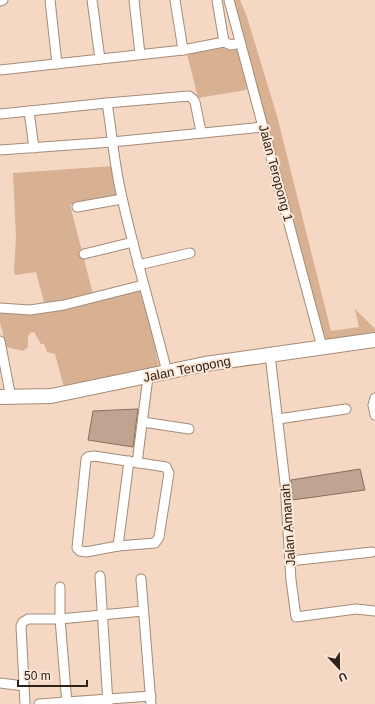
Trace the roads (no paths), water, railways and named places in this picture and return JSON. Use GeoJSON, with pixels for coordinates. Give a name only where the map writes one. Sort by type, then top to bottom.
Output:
{"type":"FeatureCollection","features":[{"type":"Feature","properties":{"kind":"main road","name":"Jalan Teropong"},"geometry":{"type":"LineString","coordinates":[[6,398],[51,396],[205,364],[375,340]]}},
{"type":"Feature","properties":{"kind":"street"},"geometry":{"type":"LineString","coordinates":[[50,0],[57,64]]}},
{"type":"Feature","properties":{"kind":"street"},"geometry":{"type":"LineString","coordinates":[[92,0],[100,59]]}},
{"type":"Feature","properties":{"kind":"street"},"geometry":{"type":"LineString","coordinates":[[134,0],[140,54]]}},
{"type":"Feature","properties":{"kind":"street"},"geometry":{"type":"LineString","coordinates":[[175,0],[183,50]]}},
{"type":"Feature","properties":{"kind":"street"},"geometry":{"type":"LineString","coordinates":[[216,0],[224,42]]}},
{"type":"Feature","properties":{"kind":"street","name":"Jalan Teropong 1"},"geometry":{"type":"LineString","coordinates":[[229,0],[322,347]]}},
{"type":"Feature","properties":{"kind":"street"},"geometry":{"type":"LineString","coordinates":[[0,70],[183,50],[224,42],[231,44],[240,43]]}},
{"type":"Feature","properties":{"kind":"street"},"geometry":{"type":"LineString","coordinates":[[0,114],[189,96],[193,98],[195,102],[201,132]]}},
{"type":"Feature","properties":{"kind":"street"},"geometry":{"type":"LineString","coordinates":[[107,103],[122,199],[143,285],[167,372]]}},
{"type":"Feature","properties":{"kind":"street"},"geometry":{"type":"LineString","coordinates":[[29,111],[34,148]]}},
{"type":"Feature","properties":{"kind":"street"},"geometry":{"type":"LineString","coordinates":[[0,150],[112,142],[263,126]]}},
{"type":"Feature","properties":{"kind":"street"},"geometry":{"type":"LineString","coordinates":[[77,207],[122,199]]}},
{"type":"Feature","properties":{"kind":"street"},"geometry":{"type":"LineString","coordinates":[[84,254],[133,242]]}},
{"type":"Feature","properties":{"kind":"street"},"geometry":{"type":"LineString","coordinates":[[138,265],[190,253]]}},
{"type":"Feature","properties":{"kind":"street"},"geometry":{"type":"LineString","coordinates":[[0,308],[30,310],[64,305],[143,285]]}},
{"type":"Feature","properties":{"kind":"street"},"geometry":{"type":"LineString","coordinates":[[0,341],[6,398]]}},
{"type":"Feature","properties":{"kind":"street","name":"Jalan Amanah"},"geometry":{"type":"LineString","coordinates":[[270,355],[285,483],[290,561],[296,617],[356,609],[375,611]]}},
{"type":"Feature","properties":{"kind":"street"},"geometry":{"type":"LineString","coordinates":[[118,546],[133,462],[143,422],[148,377]]}},
{"type":"Feature","properties":{"kind":"street"},"geometry":{"type":"LineString","coordinates":[[375,398],[373,405],[375,415]]}},
{"type":"Feature","properties":{"kind":"street"},"geometry":{"type":"LineString","coordinates":[[278,419],[346,409]]}},
{"type":"Feature","properties":{"kind":"street"},"geometry":{"type":"LineString","coordinates":[[143,422],[189,428]]}},
{"type":"Feature","properties":{"kind":"street"},"geometry":{"type":"LineString","coordinates":[[94,456],[133,462],[166,467],[169,473],[159,537],[157,541],[152,544],[118,546],[86,552],[80,551],[77,548],[86,459],[94,456]]}},
{"type":"Feature","properties":{"kind":"street"},"geometry":{"type":"LineString","coordinates":[[290,561],[372,552]]}},
{"type":"Feature","properties":{"kind":"street"},"geometry":{"type":"LineString","coordinates":[[100,576],[108,701]]}},
{"type":"Feature","properties":{"kind":"street"},"geometry":{"type":"LineString","coordinates":[[39,704],[151,700],[141,579]]}},
{"type":"Feature","properties":{"kind":"street"},"geometry":{"type":"LineString","coordinates":[[60,586],[60,619],[67,703]]}},
{"type":"Feature","properties":{"kind":"street"},"geometry":{"type":"LineString","coordinates":[[25,704],[21,626],[23,622],[28,619],[60,619],[143,611]]}},
{"type":"Feature","properties":{"kind":"street"},"geometry":{"type":"LineString","coordinates":[[0,683],[24,686]]}}]}
